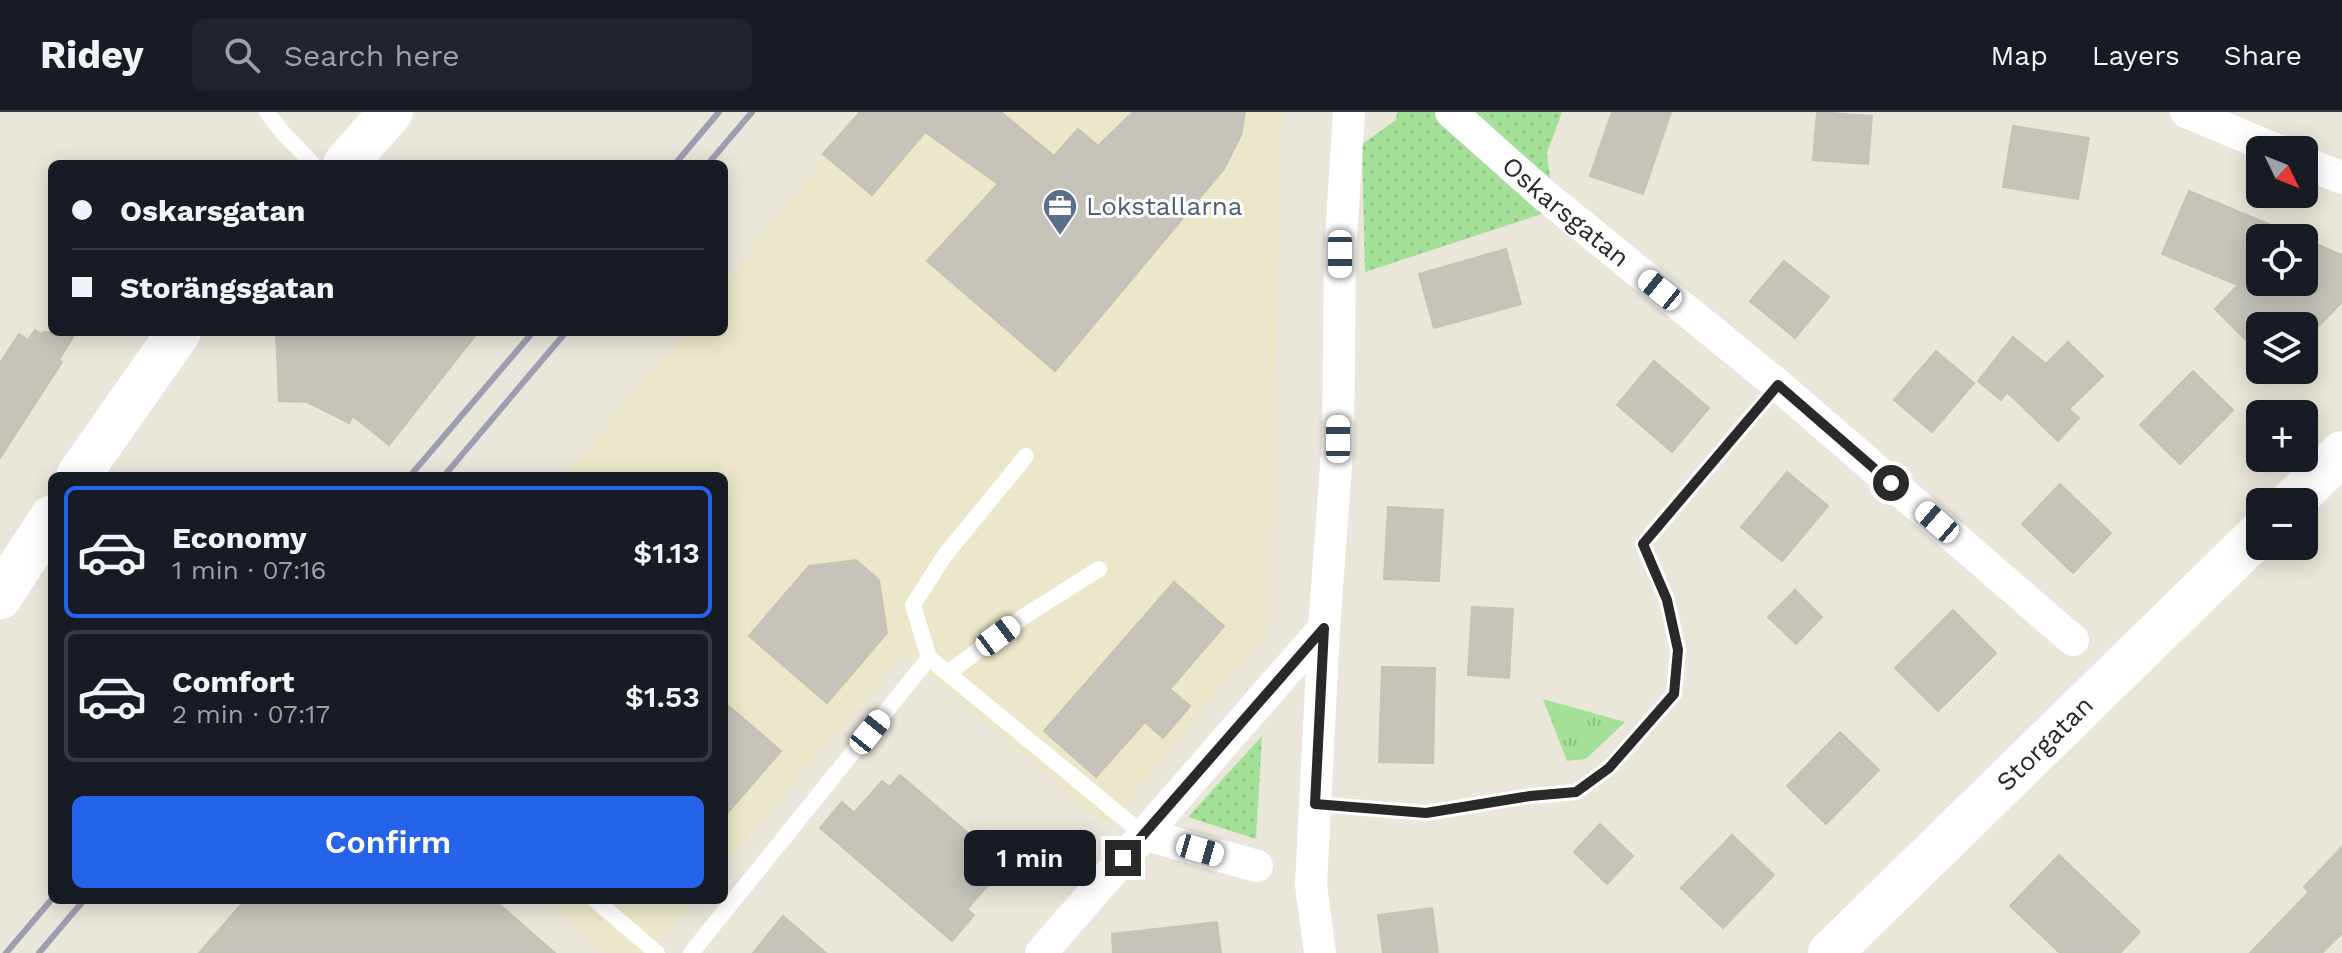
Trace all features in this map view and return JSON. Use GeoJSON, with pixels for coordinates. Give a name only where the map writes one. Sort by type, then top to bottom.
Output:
{"type":"FeatureCollection","features":[{"type":"Feature","properties":{"kind":"main road"},"geometry":{"type":"LineString","coordinates":[[349,160],[391,112]]}},
{"type":"Feature","properties":{"kind":"main road"},"geometry":{"type":"LineString","coordinates":[[81,472],[176,336]]}},
{"type":"Feature","properties":{"kind":"main road"},"geometry":{"type":"LineString","coordinates":[[2306,488],[2342,453]]}},
{"type":"Feature","properties":{"kind":"main road"},"geometry":{"type":"LineString","coordinates":[[0,597],[48,523]]}},
{"type":"Feature","properties":{"kind":"main road","name":"Storgatan"},"geometry":{"type":"LineString","coordinates":[[1830,953],[2246,547]]}},
{"type":"Feature","properties":{"kind":"street"},"geometry":{"type":"LineString","coordinates":[[1320,953],[1311,885],[1324,628],[1338,439],[1340,254],[1349,112]]}},
{"type":"Feature","properties":{"kind":"street"},"geometry":{"type":"LineString","coordinates":[[2186,112],[2246,137]]}},
{"type":"Feature","properties":{"kind":"street","name":"Oskarsgatan"},"geometry":{"type":"LineString","coordinates":[[1462,115],[1543,194],[1778,385],[2073,640]]}},
{"type":"Feature","properties":{"kind":"street"},"geometry":{"type":"LineString","coordinates":[[2318,168],[2342,178]]}},
{"type":"Feature","properties":{"kind":"street"},"geometry":{"type":"LineString","coordinates":[[1041,953],[1324,628]]}},
{"type":"Feature","properties":{"kind":"street"},"geometry":{"type":"LineString","coordinates":[[1143,834],[1257,866]]}},
{"type":"Feature","properties":{"kind":"lane"},"geometry":{"type":"LineString","coordinates":[[267,112],[309,160]]}},
{"type":"Feature","properties":{"kind":"lane"},"geometry":{"type":"LineString","coordinates":[[1315,804],[1426,813],[1530,796],[1576,792],[1609,768],[1674,694],[1678,650],[1667,600],[1643,544],[1778,385]]}},
{"type":"Feature","properties":{"kind":"lane"},"geometry":{"type":"LineString","coordinates":[[1026,456],[945,555],[913,605],[929,658],[1143,834]]}},
{"type":"Feature","properties":{"kind":"lane"},"geometry":{"type":"LineString","coordinates":[[948,673],[1023,617],[1099,569]]}},
{"type":"Feature","properties":{"kind":"lane"},"geometry":{"type":"LineString","coordinates":[[691,953],[929,658]]}},
{"type":"Feature","properties":{"kind":"lane"},"geometry":{"type":"LineString","coordinates":[[600,904],[657,953]]}},
{"type":"Feature","properties":{"kind":"shaded area"},"geometry":{"type":"Polygon","coordinates":[[[859,112],[1282,112],[1269,628],[1108,827],[904,653],[728,859],[728,472],[566,472],[683,336],[728,336],[728,280],[859,112]]]}},
{"type":"Feature","properties":{"kind":"shaded area"},"geometry":{"type":"Polygon","coordinates":[[[551,904],[690,904],[648,953],[607,953],[551,904]]]}},
{"type":"Feature","properties":{"kind":"green space"},"geometry":{"type":"Polygon","coordinates":[[[1397,112],[1562,112],[1547,153],[1554,210],[1365,272],[1362,144],[1396,120],[1397,112]]]}},
{"type":"Feature","properties":{"kind":"green space"},"geometry":{"type":"Polygon","coordinates":[[[1543,699],[1625,722],[1586,759],[1567,761],[1543,699]]]}},
{"type":"Feature","properties":{"kind":"green space"},"geometry":{"type":"Polygon","coordinates":[[[1262,736],[1256,839],[1188,817],[1262,736]]]}},
{"type":"Feature","properties":{"kind":"building","name":"Lokstallarna"},"geometry":{"type":"Polygon","coordinates":[[[860,112],[1001,112],[1054,156],[1078,129],[1098,146],[1133,112],[1245,112],[1241,135],[1224,169],[1055,371],[927,261],[998,184],[925,132],[872,195],[823,154],[860,112]]]}},
{"type":"Feature","properties":{"kind":"building"},"geometry":{"type":"Polygon","coordinates":[[[1612,112],[1671,112],[1643,194],[1590,176],[1612,112]]]}},
{"type":"Feature","properties":{"kind":"building"},"geometry":{"type":"Polygon","coordinates":[[[1817,112],[1872,116],[1868,164],[1813,160],[1817,112]]]}},
{"type":"Feature","properties":{"kind":"building"},"geometry":{"type":"Polygon","coordinates":[[[2013,126],[2089,138],[2078,199],[2003,187],[2013,126]]]}},
{"type":"Feature","properties":{"kind":"building"},"geometry":{"type":"Polygon","coordinates":[[[2189,191],[2268,224],[2246,224],[2246,296],[2318,296],[2318,245],[2342,255],[2342,302],[2318,327],[2318,312],[2246,312],[2246,340],[2215,309],[2238,285],[2162,254],[2189,191]]]}},
{"type":"Feature","properties":{"kind":"building"},"geometry":{"type":"Polygon","coordinates":[[[1506,249],[1521,304],[1434,328],[1419,274],[1506,249]]]}},
{"type":"Feature","properties":{"kind":"building"},"geometry":{"type":"Polygon","coordinates":[[[1784,261],[1829,297],[1795,338],[1750,301],[1784,261]]]}},
{"type":"Feature","properties":{"kind":"building"},"geometry":{"type":"Polygon","coordinates":[[[35,330],[42,334],[48,332],[48,336],[74,336],[59,360],[62,362],[0,458],[0,363],[19,334],[28,340],[35,330]]]}},
{"type":"Feature","properties":{"kind":"building"},"geometry":{"type":"Polygon","coordinates":[[[276,336],[475,336],[389,445],[353,416],[349,423],[307,402],[279,401],[276,336]]]}},
{"type":"Feature","properties":{"kind":"building"},"geometry":{"type":"Polygon","coordinates":[[[2013,337],[2046,364],[2068,342],[2103,376],[2069,409],[2079,418],[2058,441],[2007,392],[2001,400],[1978,381],[2013,337]]]}},
{"type":"Feature","properties":{"kind":"building"},"geometry":{"type":"Polygon","coordinates":[[[1936,351],[1974,383],[1932,432],[1894,400],[1936,351]]]}},
{"type":"Feature","properties":{"kind":"building"},"geometry":{"type":"Polygon","coordinates":[[[1654,361],[1709,408],[1672,452],[1617,405],[1654,361]]]}},
{"type":"Feature","properties":{"kind":"building"},"geometry":{"type":"Polygon","coordinates":[[[2193,371],[2233,410],[2180,464],[2140,425],[2193,371]]]}},
{"type":"Feature","properties":{"kind":"building"},"geometry":{"type":"Polygon","coordinates":[[[1787,472],[1828,506],[1782,561],[1741,527],[1787,472]]]}},
{"type":"Feature","properties":{"kind":"building"},"geometry":{"type":"Polygon","coordinates":[[[2060,484],[2111,533],[2073,573],[2022,524],[2060,484]]]}},
{"type":"Feature","properties":{"kind":"building"},"geometry":{"type":"Polygon","coordinates":[[[1388,507],[1443,510],[1439,581],[1384,579],[1388,507]]]}},
{"type":"Feature","properties":{"kind":"building"},"geometry":{"type":"Polygon","coordinates":[[[856,560],[879,580],[887,633],[827,703],[749,636],[809,566],[856,560]]]}},
{"type":"Feature","properties":{"kind":"building"},"geometry":{"type":"Polygon","coordinates":[[[1174,582],[1224,626],[1170,689],[1190,706],[1163,738],[1145,722],[1096,777],[1044,731],[1174,582]]]}},
{"type":"Feature","properties":{"kind":"building"},"geometry":{"type":"Polygon","coordinates":[[[1795,590],[1822,617],[1796,644],[1768,617],[1795,590]]]}},
{"type":"Feature","properties":{"kind":"building"},"geometry":{"type":"Polygon","coordinates":[[[1472,607],[1513,609],[1509,678],[1468,675],[1472,607]]]}},
{"type":"Feature","properties":{"kind":"building"},"geometry":{"type":"Polygon","coordinates":[[[1953,610],[1996,653],[1938,711],[1895,668],[1953,610]]]}},
{"type":"Feature","properties":{"kind":"building"},"geometry":{"type":"Polygon","coordinates":[[[1382,667],[1435,668],[1433,763],[1379,762],[1382,667]]]}},
{"type":"Feature","properties":{"kind":"building"},"geometry":{"type":"Polygon","coordinates":[[[728,705],[781,751],[728,812],[728,705]]]}},
{"type":"Feature","properties":{"kind":"building"},"geometry":{"type":"Polygon","coordinates":[[[1840,732],[1879,770],[1826,824],[1787,786],[1840,732]]]}},
{"type":"Feature","properties":{"kind":"building"},"geometry":{"type":"Polygon","coordinates":[[[900,775],[995,856],[985,868],[995,877],[967,909],[974,915],[952,941],[820,828],[842,802],[854,813],[882,781],[890,787],[900,775]]]}},
{"type":"Feature","properties":{"kind":"building"},"geometry":{"type":"Polygon","coordinates":[[[1600,824],[1633,856],[1607,884],[1574,852],[1600,824]]]}},
{"type":"Feature","properties":{"kind":"building"},"geometry":{"type":"Polygon","coordinates":[[[1732,835],[1774,875],[1723,928],[1681,888],[1732,835]]]}},
{"type":"Feature","properties":{"kind":"building"},"geometry":{"type":"Polygon","coordinates":[[[2342,847],[2342,933],[2322,953],[2250,953],[2309,892],[2304,887],[2342,847]]]}},
{"type":"Feature","properties":{"kind":"building"},"geometry":{"type":"Polygon","coordinates":[[[2059,855],[2140,932],[2120,953],[2060,953],[2010,906],[2059,855]]]}},
{"type":"Feature","properties":{"kind":"building"},"geometry":{"type":"Polygon","coordinates":[[[242,904],[499,904],[555,953],[199,953],[242,904]]]}},
{"type":"Feature","properties":{"kind":"building"},"geometry":{"type":"Polygon","coordinates":[[[1432,908],[1438,953],[1383,953],[1378,915],[1432,908]]]}},
{"type":"Feature","properties":{"kind":"building"},"geometry":{"type":"Polygon","coordinates":[[[783,916],[826,953],[753,953],[783,916]]]}},
{"type":"Feature","properties":{"kind":"building"},"geometry":{"type":"Polygon","coordinates":[[[1217,922],[1221,953],[1113,953],[1112,934],[1217,922]]]}},
{"type":"Feature","properties":{"kind":"railway"},"geometry":{"type":"LineString","coordinates":[[678,160],[719,112]]}},
{"type":"Feature","properties":{"kind":"railway"},"geometry":{"type":"LineString","coordinates":[[711,160],[752,112]]}},
{"type":"Feature","properties":{"kind":"railway"},"geometry":{"type":"LineString","coordinates":[[413,472],[530,336]]}},
{"type":"Feature","properties":{"kind":"railway"},"geometry":{"type":"LineString","coordinates":[[447,472],[563,336]]}},
{"type":"Feature","properties":{"kind":"railway"},"geometry":{"type":"LineString","coordinates":[[6,953],[48,904]]}},
{"type":"Feature","properties":{"kind":"railway"},"geometry":{"type":"LineString","coordinates":[[39,953],[81,904]]}},
{"type":"Feature","properties":{"kind":"place","name":"Lokstallarna"},"geometry":{"type":"Point","coordinates":[1060,237]}},
{"type":"Feature","properties":{"kind":"route"},"geometry":{"type":"LineString","coordinates":[[1123,858],[1324,628],[1315,804],[1426,813],[1530,796],[1576,792],[1609,768],[1674,694],[1678,650],[1667,600],[1643,544],[1778,385],[1891,483]]}}]}
